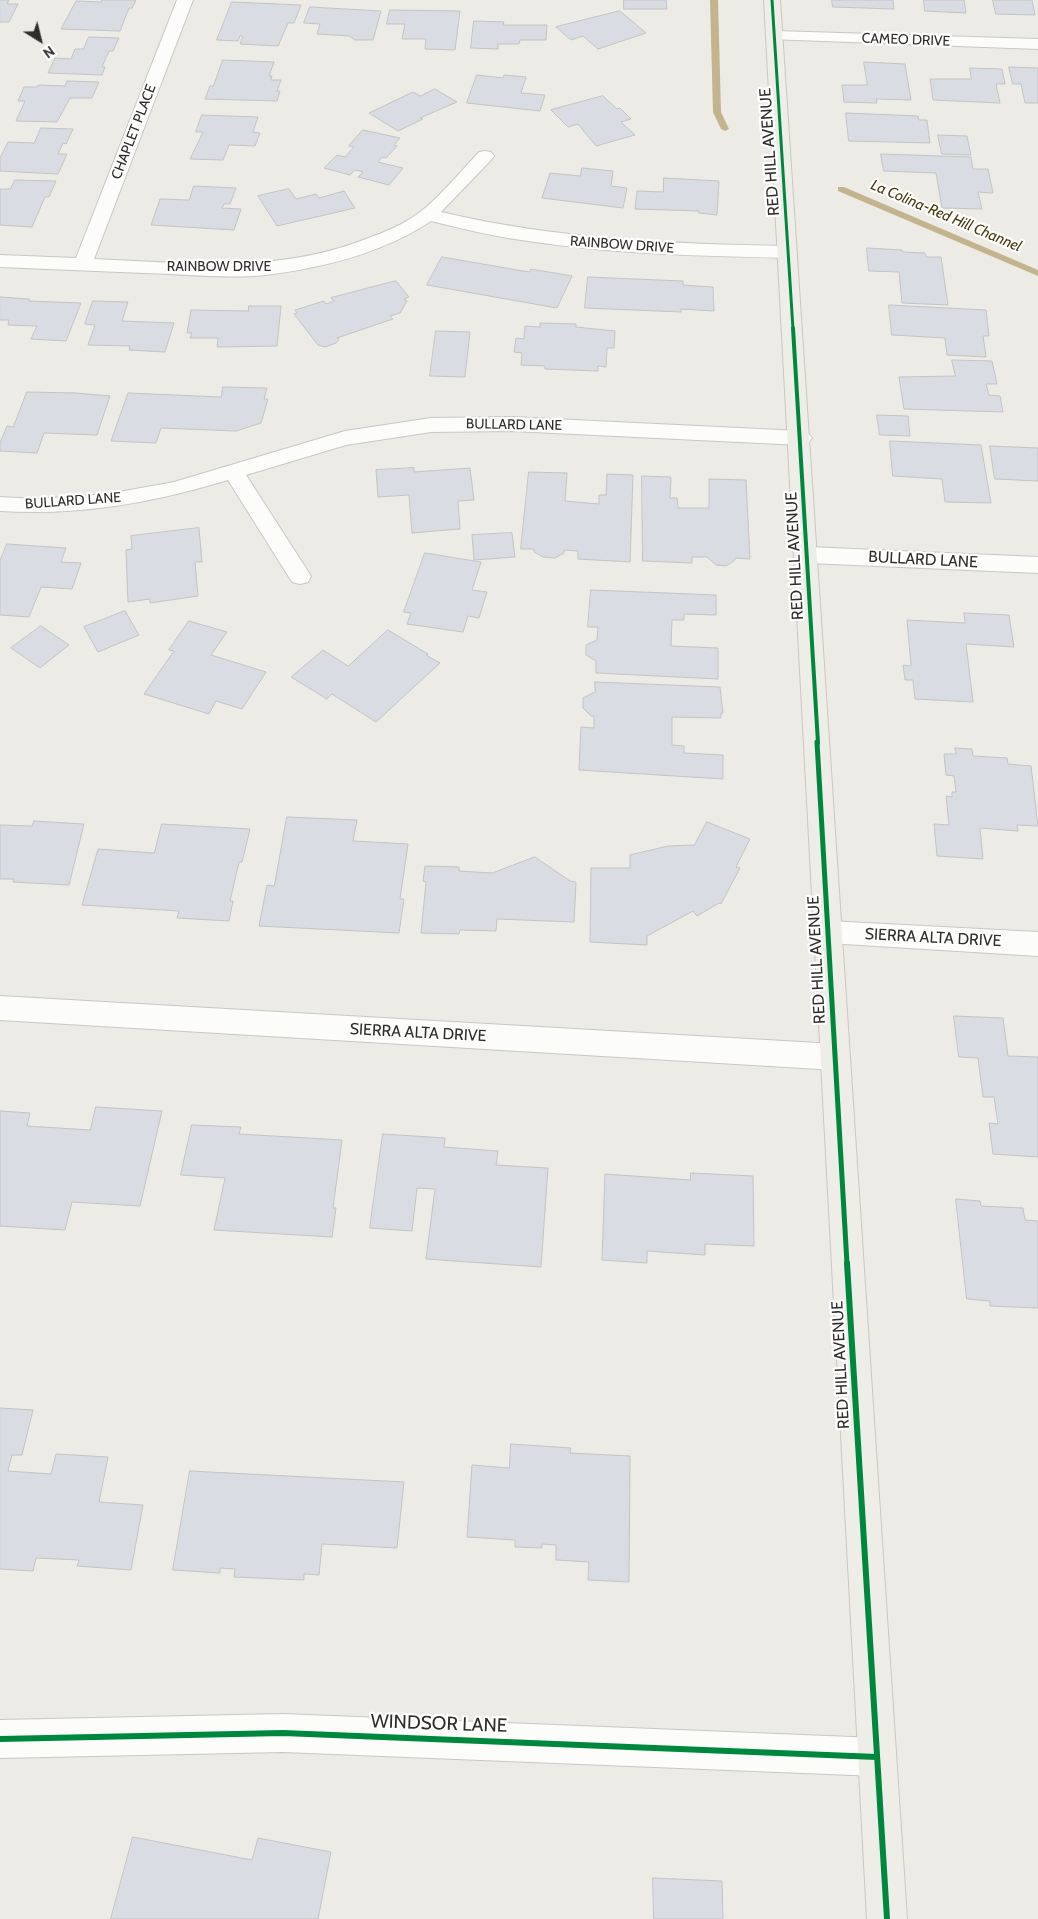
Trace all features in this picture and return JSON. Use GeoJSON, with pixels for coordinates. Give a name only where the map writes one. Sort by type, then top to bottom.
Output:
{"type":"FeatureCollection","features":[{"type":"Feature","properties":{"kind":"main road","name":"RED HILL AVENUE"},"geometry":{"type":"LineString","coordinates":[[772,0],[808,555],[828,932],[887,1919]]}},
{"type":"Feature","properties":{"kind":"street","name":"CHAPLET PLACE"},"geometry":{"type":"LineString","coordinates":[[83,264],[185,0]]}},
{"type":"Feature","properties":{"kind":"street","name":"CAMEO DRIVE"},"geometry":{"type":"LineString","coordinates":[[775,36],[1038,44]]}},
{"type":"Feature","properties":{"kind":"street","name":"RAINBOW DRIVE"},"geometry":{"type":"LineString","coordinates":[[0,261],[220,270],[265,269],[316,261],[358,249],[402,232],[428,215],[486,156]]}},
{"type":"Feature","properties":{"kind":"street","name":"RAINBOW DRIVE"},"geometry":{"type":"LineString","coordinates":[[428,215],[529,236],[593,244],[650,248],[788,252]]}},
{"type":"Feature","properties":{"kind":"street","name":"BULLARD LANE"},"geometry":{"type":"LineString","coordinates":[[0,504],[37,506],[108,501],[175,489],[345,438],[431,425],[512,424],[800,438]]}},
{"type":"Feature","properties":{"kind":"street"},"geometry":{"type":"LineString","coordinates":[[233,471],[300,576]]}},
{"type":"Feature","properties":{"kind":"street","name":"BULLARD LANE"},"geometry":{"type":"LineString","coordinates":[[808,555],[1038,566]]}},
{"type":"Feature","properties":{"kind":"street","name":"SIERRA ALTA DRIVE"},"geometry":{"type":"LineString","coordinates":[[828,932],[1038,944]]}},
{"type":"Feature","properties":{"kind":"street","name":"SIERRA ALTA DRIVE"},"geometry":{"type":"LineString","coordinates":[[0,1008],[836,1057]]}},
{"type":"Feature","properties":{"kind":"street","name":"WINDSOR LANE"},"geometry":{"type":"LineString","coordinates":[[0,1740],[283,1733],[877,1757]]}},
{"type":"Feature","properties":{"kind":"building"},"geometry":{"type":"Polygon","coordinates":[[[0,0],[9,0],[7,4],[18,4],[9,22],[0,22],[0,0]]]}},
{"type":"Feature","properties":{"kind":"building"},"geometry":{"type":"Polygon","coordinates":[[[102,0],[136,0],[132,8],[129,8],[120,31],[61,29],[76,1],[101,2],[102,0]]]}},
{"type":"Feature","properties":{"kind":"building"},"geometry":{"type":"Polygon","coordinates":[[[624,0],[666,0],[667,9],[624,9],[624,0]]]}},
{"type":"Feature","properties":{"kind":"building"},"geometry":{"type":"Polygon","coordinates":[[[832,0],[893,0],[894,9],[833,7],[832,0]]]}},
{"type":"Feature","properties":{"kind":"building"},"geometry":{"type":"Polygon","coordinates":[[[924,0],[964,0],[966,13],[925,11],[924,0]]]}},
{"type":"Feature","properties":{"kind":"building"},"geometry":{"type":"Polygon","coordinates":[[[993,0],[1032,0],[1035,15],[996,14],[993,0]]]}},
{"type":"Feature","properties":{"kind":"building"},"geometry":{"type":"Polygon","coordinates":[[[232,2],[301,5],[294,23],[288,23],[278,46],[240,44],[243,36],[240,36],[238,41],[217,40],[232,2]]]}},
{"type":"Feature","properties":{"kind":"building"},"geometry":{"type":"Polygon","coordinates":[[[310,7],[381,11],[373,40],[355,40],[349,36],[317,34],[320,24],[304,23],[310,7]]]}},
{"type":"Feature","properties":{"kind":"building"},"geometry":{"type":"Polygon","coordinates":[[[390,10],[460,11],[455,50],[425,49],[426,39],[402,39],[405,24],[387,24],[390,10]]]}},
{"type":"Feature","properties":{"kind":"building"},"geometry":{"type":"Polygon","coordinates":[[[620,11],[646,33],[598,49],[583,36],[571,40],[556,27],[620,11]]]}},
{"type":"Feature","properties":{"kind":"building"},"geometry":{"type":"Polygon","coordinates":[[[474,21],[504,22],[503,25],[547,25],[546,40],[520,40],[519,44],[498,44],[498,49],[471,48],[474,21]]]}},
{"type":"Feature","properties":{"kind":"building"},"geometry":{"type":"Polygon","coordinates":[[[89,37],[119,38],[113,51],[109,51],[102,67],[105,67],[102,75],[48,73],[55,58],[71,59],[75,49],[83,49],[89,37]]]}},
{"type":"Feature","properties":{"kind":"building"},"geometry":{"type":"Polygon","coordinates":[[[223,60],[274,62],[269,76],[272,76],[271,80],[281,80],[277,91],[280,91],[277,101],[205,99],[210,86],[213,86],[223,60]]]}},
{"type":"Feature","properties":{"kind":"building"},"geometry":{"type":"Polygon","coordinates":[[[864,62],[905,64],[911,100],[876,99],[877,103],[844,102],[842,85],[867,85],[864,62]]]}},
{"type":"Feature","properties":{"kind":"building"},"geometry":{"type":"Polygon","coordinates":[[[1009,67],[1038,68],[1038,103],[1025,103],[1021,84],[1013,84],[1009,67]]]}},
{"type":"Feature","properties":{"kind":"building"},"geometry":{"type":"Polygon","coordinates":[[[970,68],[1002,69],[1005,84],[996,84],[1000,103],[933,100],[930,79],[971,79],[970,68]]]}},
{"type":"Feature","properties":{"kind":"building"},"geometry":{"type":"Polygon","coordinates":[[[477,75],[503,78],[504,75],[526,77],[521,93],[545,95],[540,111],[467,103],[477,75]]]}},
{"type":"Feature","properties":{"kind":"building"},"geometry":{"type":"Polygon","coordinates":[[[67,81],[99,82],[92,98],[70,98],[57,122],[16,121],[25,101],[18,101],[24,87],[37,87],[38,85],[65,86],[67,81]]]}},
{"type":"Feature","properties":{"kind":"building"},"geometry":{"type":"Polygon","coordinates":[[[435,89],[457,102],[420,118],[423,119],[398,131],[369,113],[413,92],[420,96],[435,89]]]}},
{"type":"Feature","properties":{"kind":"building"},"geometry":{"type":"Polygon","coordinates":[[[603,96],[617,109],[620,108],[631,119],[621,122],[635,135],[596,146],[578,124],[568,127],[551,110],[603,96]]]}},
{"type":"Feature","properties":{"kind":"building"},"geometry":{"type":"Polygon","coordinates":[[[846,113],[918,116],[919,120],[927,120],[930,143],[849,141],[846,113]]]}},
{"type":"Feature","properties":{"kind":"building"},"geometry":{"type":"Polygon","coordinates":[[[202,115],[258,117],[253,132],[260,133],[255,146],[229,145],[223,160],[190,159],[203,132],[196,132],[202,115]]]}},
{"type":"Feature","properties":{"kind":"building"},"geometry":{"type":"Polygon","coordinates":[[[41,128],[73,129],[66,144],[63,143],[58,154],[67,154],[58,174],[0,171],[0,158],[8,142],[34,143],[41,128]]]}},
{"type":"Feature","properties":{"kind":"building"},"geometry":{"type":"Polygon","coordinates":[[[363,130],[400,138],[394,145],[397,146],[386,158],[382,157],[378,162],[403,168],[389,185],[358,177],[363,172],[355,170],[350,175],[324,168],[337,155],[345,157],[354,147],[349,146],[363,130]]]}},
{"type":"Feature","properties":{"kind":"building"},"geometry":{"type":"Polygon","coordinates":[[[938,135],[967,136],[971,155],[942,154],[938,135]]]}},
{"type":"Feature","properties":{"kind":"building"},"geometry":{"type":"Polygon","coordinates":[[[881,154],[971,157],[973,169],[988,169],[993,193],[978,192],[982,209],[942,208],[936,173],[884,171],[881,154]]]}},
{"type":"Feature","properties":{"kind":"building"},"geometry":{"type":"Polygon","coordinates":[[[582,168],[613,171],[611,186],[627,188],[623,208],[542,198],[550,173],[580,176],[582,168]]]}},
{"type":"Feature","properties":{"kind":"building"},"geometry":{"type":"Polygon","coordinates":[[[664,178],[719,181],[717,215],[699,213],[699,211],[635,209],[637,191],[663,192],[664,178]]]}},
{"type":"Feature","properties":{"kind":"building"},"geometry":{"type":"Polygon","coordinates":[[[15,180],[56,181],[49,197],[45,197],[32,227],[0,225],[0,189],[10,189],[15,180]]]}},
{"type":"Feature","properties":{"kind":"building"},"geometry":{"type":"Polygon","coordinates":[[[194,186],[236,188],[230,204],[224,204],[222,208],[241,209],[234,230],[151,225],[160,199],[189,200],[194,186]]]}},
{"type":"Feature","properties":{"kind":"building"},"geometry":{"type":"Polygon","coordinates":[[[289,189],[296,199],[316,194],[319,198],[344,191],[355,208],[277,226],[258,196],[289,189]]]}},
{"type":"Feature","properties":{"kind":"building"},"geometry":{"type":"Polygon","coordinates":[[[867,248],[902,250],[903,252],[925,253],[926,257],[941,257],[948,305],[902,303],[899,272],[869,271],[867,248]]]}},
{"type":"Feature","properties":{"kind":"building"},"geometry":{"type":"Polygon","coordinates":[[[442,257],[529,272],[531,269],[572,276],[557,308],[427,285],[442,257]]]}},
{"type":"Feature","properties":{"kind":"building"},"geometry":{"type":"Polygon","coordinates":[[[588,277],[683,281],[683,285],[713,287],[714,311],[681,309],[681,312],[585,308],[588,277]]]}},
{"type":"Feature","properties":{"kind":"building"},"geometry":{"type":"Polygon","coordinates":[[[396,281],[409,297],[404,299],[407,301],[400,313],[390,316],[393,319],[337,338],[339,339],[336,343],[325,347],[318,345],[294,314],[297,313],[295,310],[324,301],[326,304],[334,301],[331,298],[396,281]]]}},
{"type":"Feature","properties":{"kind":"building"},"geometry":{"type":"Polygon","coordinates":[[[0,297],[29,299],[29,301],[81,303],[66,341],[31,339],[37,326],[8,325],[9,320],[0,320],[0,297]]]}},
{"type":"Feature","properties":{"kind":"building"},"geometry":{"type":"Polygon","coordinates":[[[93,301],[128,302],[122,321],[174,323],[165,352],[129,350],[130,346],[88,345],[95,325],[85,324],[93,301]]]}},
{"type":"Feature","properties":{"kind":"building"},"geometry":{"type":"Polygon","coordinates":[[[889,305],[986,310],[989,336],[983,336],[986,357],[947,355],[945,338],[892,335],[889,305]]]}},
{"type":"Feature","properties":{"kind":"building"},"geometry":{"type":"Polygon","coordinates":[[[249,306],[281,306],[277,346],[217,347],[218,338],[190,338],[192,333],[187,333],[191,310],[248,311],[249,306]]]}},
{"type":"Feature","properties":{"kind":"building"},"geometry":{"type":"Polygon","coordinates":[[[540,323],[576,324],[576,327],[615,331],[614,348],[607,348],[606,367],[598,366],[598,371],[545,369],[545,366],[521,365],[522,353],[514,352],[516,338],[524,339],[525,326],[540,327],[540,323]]]}},
{"type":"Feature","properties":{"kind":"building"},"geometry":{"type":"Polygon","coordinates":[[[436,331],[470,332],[465,377],[430,376],[436,331]]]}},
{"type":"Feature","properties":{"kind":"building"},"geometry":{"type":"Polygon","coordinates":[[[952,360],[992,361],[997,384],[986,384],[989,395],[1000,396],[1003,412],[904,409],[899,377],[955,376],[952,360]]]}},
{"type":"Feature","properties":{"kind":"building"},"geometry":{"type":"Polygon","coordinates":[[[223,387],[267,388],[264,399],[268,399],[261,423],[236,431],[161,428],[156,443],[111,441],[128,393],[221,397],[223,387]]]}},
{"type":"Feature","properties":{"kind":"building"},"geometry":{"type":"Polygon","coordinates":[[[27,392],[110,396],[97,435],[44,433],[37,453],[0,451],[0,443],[7,426],[13,427],[27,392]]]}},
{"type":"Feature","properties":{"kind":"building"},"geometry":{"type":"Polygon","coordinates":[[[877,415],[908,416],[910,436],[880,435],[877,415]]]}},
{"type":"Feature","properties":{"kind":"building"},"geometry":{"type":"Polygon","coordinates":[[[890,441],[981,445],[991,503],[945,502],[942,479],[893,476],[890,441]]]}},
{"type":"Feature","properties":{"kind":"building"},"geometry":{"type":"Polygon","coordinates":[[[990,446],[1038,448],[1038,481],[995,479],[990,446]]]}},
{"type":"Feature","properties":{"kind":"building"},"geometry":{"type":"Polygon","coordinates":[[[414,468],[414,472],[470,468],[474,500],[458,501],[460,529],[412,533],[409,495],[378,497],[376,470],[414,468]]]}},
{"type":"Feature","properties":{"kind":"building"},"geometry":{"type":"Polygon","coordinates":[[[529,472],[567,473],[565,501],[599,504],[599,495],[606,495],[607,474],[633,475],[630,562],[578,559],[578,551],[564,550],[564,553],[555,558],[543,557],[534,552],[534,549],[521,549],[529,472]]]}},
{"type":"Feature","properties":{"kind":"building"},"geometry":{"type":"Polygon","coordinates":[[[642,476],[671,477],[670,498],[677,498],[678,508],[709,508],[709,479],[746,480],[750,559],[735,558],[726,566],[716,565],[707,557],[692,557],[692,563],[643,561],[642,476]]]}},
{"type":"Feature","properties":{"kind":"building"},"geometry":{"type":"Polygon","coordinates":[[[199,528],[202,562],[195,562],[198,596],[150,603],[150,599],[128,602],[126,550],[132,549],[131,536],[199,528]]]}},
{"type":"Feature","properties":{"kind":"building"},"geometry":{"type":"Polygon","coordinates":[[[512,533],[515,557],[474,560],[472,535],[512,533]]]}},
{"type":"Feature","properties":{"kind":"building"},"geometry":{"type":"Polygon","coordinates":[[[7,544],[66,548],[61,562],[81,563],[72,589],[41,587],[29,617],[0,615],[0,561],[7,544]]]}},
{"type":"Feature","properties":{"kind":"building"},"geometry":{"type":"Polygon","coordinates":[[[425,553],[481,562],[472,590],[487,592],[479,618],[468,616],[463,632],[407,624],[411,613],[404,612],[425,553]]]}},
{"type":"Feature","properties":{"kind":"building"},"geometry":{"type":"Polygon","coordinates":[[[591,590],[716,595],[716,615],[684,614],[684,620],[672,620],[671,646],[718,648],[718,679],[596,673],[596,661],[586,655],[586,645],[597,640],[598,627],[588,627],[591,590]]]}},
{"type":"Feature","properties":{"kind":"building"},"geometry":{"type":"Polygon","coordinates":[[[125,611],[139,635],[98,652],[84,627],[125,611]]]}},
{"type":"Feature","properties":{"kind":"building"},"geometry":{"type":"Polygon","coordinates":[[[964,613],[1009,615],[1014,647],[966,644],[973,702],[915,699],[913,680],[905,680],[903,665],[911,666],[907,620],[965,623],[964,613]]]}},
{"type":"Feature","properties":{"kind":"building"},"geometry":{"type":"Polygon","coordinates":[[[189,621],[227,632],[211,655],[266,672],[242,709],[216,701],[209,714],[144,694],[174,651],[169,650],[189,621]]]}},
{"type":"Feature","properties":{"kind":"building"},"geometry":{"type":"Polygon","coordinates":[[[41,626],[69,645],[40,668],[11,648],[41,626]]]}},
{"type":"Feature","properties":{"kind":"building"},"geometry":{"type":"Polygon","coordinates":[[[388,630],[440,663],[376,722],[332,694],[327,699],[291,677],[323,650],[348,666],[388,630]]]}},
{"type":"Feature","properties":{"kind":"building"},"geometry":{"type":"Polygon","coordinates":[[[595,682],[720,687],[723,713],[721,713],[721,718],[672,717],[672,745],[684,746],[684,753],[723,755],[723,779],[579,770],[581,727],[594,728],[594,716],[591,716],[583,708],[583,698],[595,692],[595,682]]]}},
{"type":"Feature","properties":{"kind":"building"},"geometry":{"type":"Polygon","coordinates":[[[955,748],[972,749],[973,756],[1007,758],[1008,764],[1031,766],[1038,826],[1017,825],[1018,831],[980,828],[983,859],[937,856],[934,824],[949,825],[946,796],[952,797],[952,792],[956,792],[954,776],[946,775],[944,754],[956,754],[955,748]]]}},
{"type":"Feature","properties":{"kind":"building"},"geometry":{"type":"Polygon","coordinates":[[[287,817],[357,820],[353,841],[408,844],[400,899],[404,899],[399,933],[259,926],[267,885],[274,886],[287,817]]]}},
{"type":"Feature","properties":{"kind":"building"},"geometry":{"type":"Polygon","coordinates":[[[34,821],[84,824],[69,885],[13,882],[14,879],[0,879],[0,825],[32,826],[34,821]]]}},
{"type":"Feature","properties":{"kind":"building"},"geometry":{"type":"Polygon","coordinates":[[[707,822],[750,839],[736,867],[740,868],[721,904],[719,903],[697,916],[693,911],[647,936],[647,945],[590,942],[591,868],[630,868],[630,855],[668,846],[694,845],[707,822]]]}},
{"type":"Feature","properties":{"kind":"building"},"geometry":{"type":"Polygon","coordinates":[[[162,824],[250,829],[242,862],[239,862],[230,901],[233,901],[229,921],[177,918],[179,911],[82,905],[98,849],[154,853],[162,824]]]}},
{"type":"Feature","properties":{"kind":"building"},"geometry":{"type":"Polygon","coordinates":[[[535,857],[570,881],[576,882],[574,922],[497,919],[496,931],[460,930],[459,934],[421,933],[426,882],[423,881],[425,866],[459,867],[459,871],[492,873],[535,857]]]}},
{"type":"Feature","properties":{"kind":"building"},"geometry":{"type":"Polygon","coordinates":[[[954,1016],[1003,1018],[1008,1056],[1038,1057],[1038,1157],[993,1154],[989,1123],[998,1124],[994,1097],[983,1097],[978,1058],[959,1057],[954,1016]]]}},
{"type":"Feature","properties":{"kind":"building"},"geometry":{"type":"Polygon","coordinates":[[[96,1107],[162,1111],[140,1206],[72,1202],[65,1230],[0,1226],[0,1111],[30,1113],[27,1126],[90,1130],[96,1107]]]}},
{"type":"Feature","properties":{"kind":"building"},"geometry":{"type":"Polygon","coordinates":[[[192,1125],[241,1127],[239,1134],[342,1140],[333,1208],[336,1208],[332,1237],[214,1230],[225,1178],[181,1175],[192,1125]]]}},
{"type":"Feature","properties":{"kind":"building"},"geometry":{"type":"Polygon","coordinates":[[[383,1134],[445,1138],[444,1147],[498,1151],[496,1165],[548,1168],[541,1267],[426,1259],[435,1189],[417,1188],[412,1231],[370,1228],[383,1134]]]}},
{"type":"Feature","properties":{"kind":"building"},"geometry":{"type":"Polygon","coordinates":[[[691,1173],[753,1176],[754,1246],[705,1244],[705,1255],[647,1251],[647,1263],[602,1260],[605,1174],[690,1180],[691,1173]]]}},
{"type":"Feature","properties":{"kind":"building"},"geometry":{"type":"Polygon","coordinates":[[[956,1199],[980,1201],[981,1206],[1023,1208],[1025,1220],[1038,1221],[1038,1308],[990,1306],[990,1301],[967,1299],[956,1199]]]}},
{"type":"Feature","properties":{"kind":"building"},"geometry":{"type":"Polygon","coordinates":[[[0,1408],[33,1410],[22,1455],[12,1455],[8,1471],[51,1474],[56,1454],[108,1457],[99,1502],[143,1505],[131,1570],[77,1566],[79,1560],[36,1558],[33,1571],[0,1569],[0,1408]]]}},
{"type":"Feature","properties":{"kind":"building"},"geometry":{"type":"Polygon","coordinates":[[[511,1444],[571,1448],[570,1453],[630,1456],[629,1582],[588,1580],[589,1562],[556,1560],[556,1545],[542,1544],[542,1548],[515,1547],[515,1540],[467,1537],[472,1465],[509,1468],[511,1444]]]}},
{"type":"Feature","properties":{"kind":"building"},"geometry":{"type":"Polygon","coordinates":[[[190,1471],[404,1482],[397,1548],[322,1544],[319,1575],[304,1574],[304,1580],[234,1577],[235,1569],[220,1568],[220,1573],[173,1570],[190,1471]]]}},
{"type":"Feature","properties":{"kind":"building"},"geometry":{"type":"Polygon","coordinates":[[[133,1837],[252,1860],[258,1838],[331,1852],[318,1919],[111,1919],[133,1837]]]}},
{"type":"Feature","properties":{"kind":"building"},"geometry":{"type":"Polygon","coordinates":[[[653,1878],[722,1881],[723,1919],[654,1919],[653,1878]]]}},
{"type":"Feature","properties":{"kind":"waterway","name":"La Colina-Red Hill Channel"},"geometry":{"type":"LineString","coordinates":[[714,0],[717,112],[725,129]]}},
{"type":"Feature","properties":{"kind":"waterway","name":"La Colina-Red Hill Channel"},"geometry":{"type":"LineString","coordinates":[[841,189],[1038,273]]}},
{"type":"Feature","properties":{"kind":"cycle path"},"geometry":{"type":"LineString","coordinates":[[772,0],[788,240],[857,1439],[887,1919]]}},
{"type":"Feature","properties":{"kind":"cycle path"},"geometry":{"type":"LineString","coordinates":[[0,1739],[283,1733],[877,1757]]}}]}
